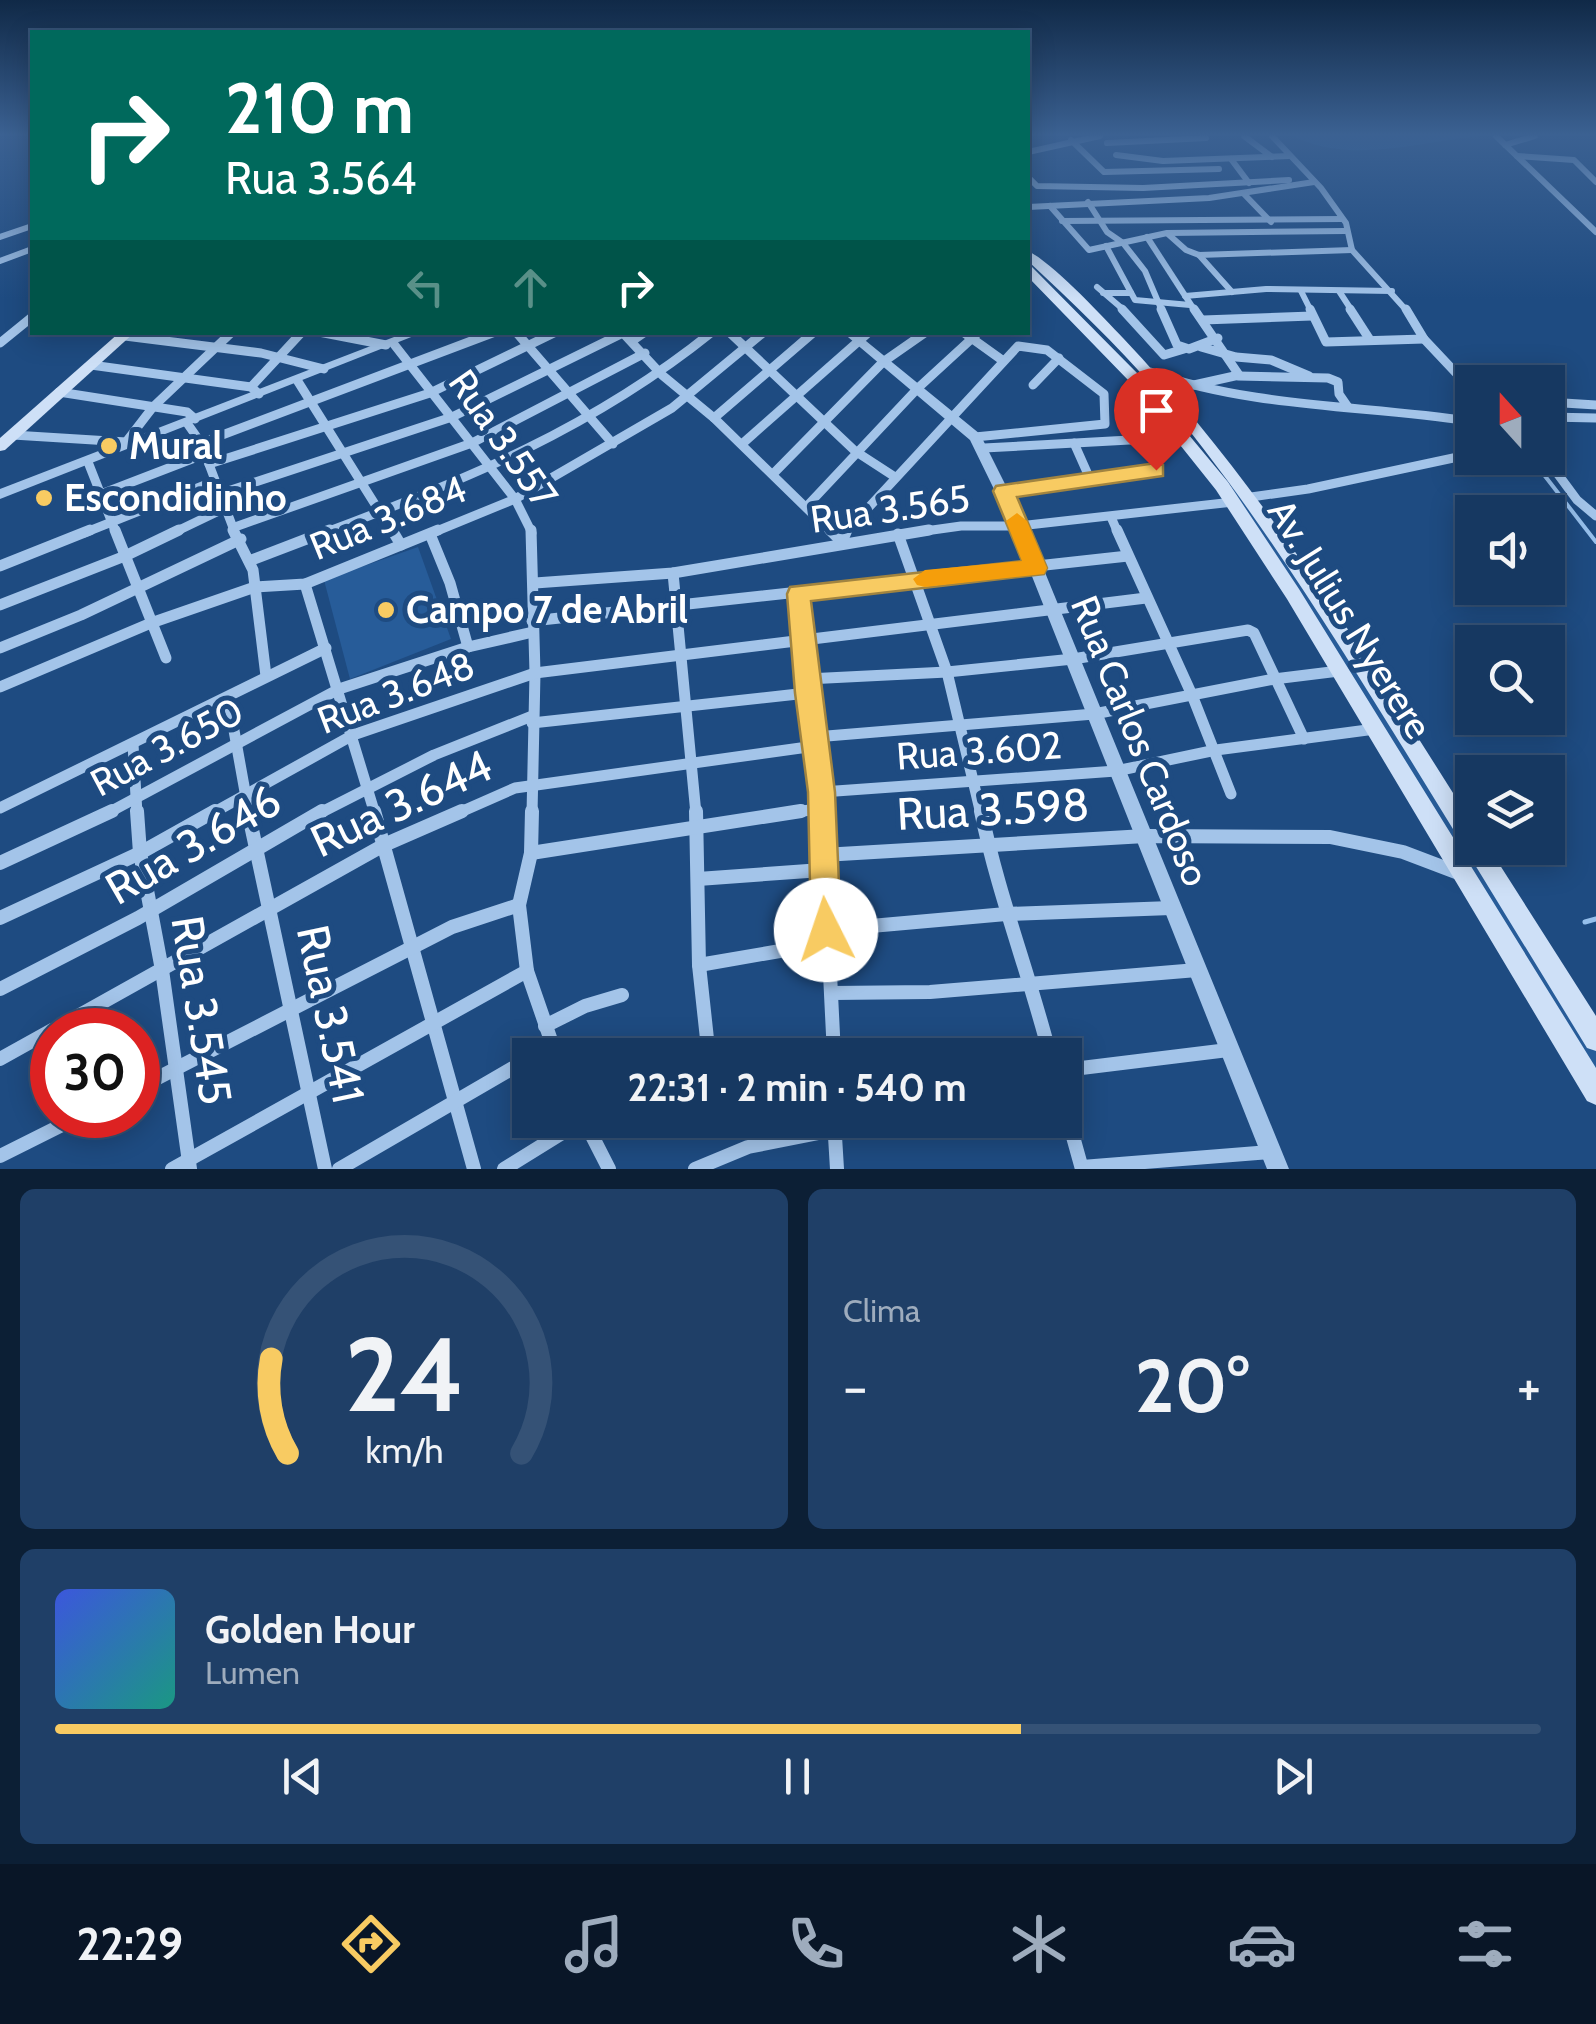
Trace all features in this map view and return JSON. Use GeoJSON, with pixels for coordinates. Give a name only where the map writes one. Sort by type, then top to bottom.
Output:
{"type":"FeatureCollection","features":[{"type":"Feature","properties":{"kind":"main road","name":"Av. Julius Nyerere"},"geometry":{"type":"LineString","coordinates":[[1030,257],[1150,372],[1246,490],[1455,814]]}},
{"type":"Feature","properties":{"kind":"main road","name":"Av. Julius Nyerere"},"geometry":{"type":"LineString","coordinates":[[1030,272],[1134,378],[1222,486],[1376,729],[1596,1092]]}},
{"type":"Feature","properties":{"kind":"main road"},"geometry":{"type":"LineString","coordinates":[[0,446],[10,432],[126,335]]}},
{"type":"Feature","properties":{"kind":"main road"},"geometry":{"type":"LineString","coordinates":[[1222,486],[1246,490]]}},
{"type":"Feature","properties":{"kind":"main road"},"geometry":{"type":"LineString","coordinates":[[1488,865],[1596,1038]]}},
{"type":"Feature","properties":{"kind":"street"},"geometry":{"type":"LineString","coordinates":[[1030,207],[1264,191]]}},
{"type":"Feature","properties":{"kind":"street"},"geometry":{"type":"LineString","coordinates":[[1320,191],[1342,219],[1352,250],[1392,291],[1424,339],[1455,372]]}},
{"type":"Feature","properties":{"kind":"street"},"geometry":{"type":"LineString","coordinates":[[1554,191],[1596,232]]}},
{"type":"Feature","properties":{"kind":"street"},"geometry":{"type":"LineString","coordinates":[[1244,194],[1270,222]]}},
{"type":"Feature","properties":{"kind":"street"},"geometry":{"type":"LineString","coordinates":[[1088,202],[1107,232],[1122,243],[1150,280],[1154,301],[1177,345],[1184,349]]}},
{"type":"Feature","properties":{"kind":"street"},"geometry":{"type":"LineString","coordinates":[[1050,206],[1087,250],[1167,233],[1345,231]]}},
{"type":"Feature","properties":{"kind":"street"},"geometry":{"type":"LineString","coordinates":[[1062,221],[1342,219]]}},
{"type":"Feature","properties":{"kind":"street"},"geometry":{"type":"LineString","coordinates":[[1215,222],[1220,231]]}},
{"type":"Feature","properties":{"kind":"street"},"geometry":{"type":"LineString","coordinates":[[0,237],[30,227]]}},
{"type":"Feature","properties":{"kind":"street"},"geometry":{"type":"LineString","coordinates":[[1167,233],[1188,252],[1199,255],[1352,250]]}},
{"type":"Feature","properties":{"kind":"street"},"geometry":{"type":"LineString","coordinates":[[1147,237],[1218,338],[1238,376]]}},
{"type":"Feature","properties":{"kind":"street"},"geometry":{"type":"LineString","coordinates":[[1106,246],[1136,301],[1188,300],[1232,292],[1392,291]]}},
{"type":"Feature","properties":{"kind":"street"},"geometry":{"type":"LineString","coordinates":[[0,261],[30,250]]}},
{"type":"Feature","properties":{"kind":"street"},"geometry":{"type":"LineString","coordinates":[[1199,255],[1232,292]]}},
{"type":"Feature","properties":{"kind":"street"},"geometry":{"type":"LineString","coordinates":[[1131,293],[1100,290],[1140,325],[1164,355],[1218,338]]}},
{"type":"Feature","properties":{"kind":"street"},"geometry":{"type":"LineString","coordinates":[[1300,291],[1326,342],[1424,339]]}},
{"type":"Feature","properties":{"kind":"street"},"geometry":{"type":"LineString","coordinates":[[1339,291],[1370,340]]}},
{"type":"Feature","properties":{"kind":"street"},"geometry":{"type":"LineString","coordinates":[[1203,320],[1312,316]]}},
{"type":"Feature","properties":{"kind":"street"},"geometry":{"type":"LineString","coordinates":[[0,343],[30,319]]}},
{"type":"Feature","properties":{"kind":"street"},"geometry":{"type":"LineString","coordinates":[[136,335],[278,356],[316,363],[324,369]]}},
{"type":"Feature","properties":{"kind":"street"},"geometry":{"type":"LineString","coordinates":[[126,444],[152,407],[229,335]]}},
{"type":"Feature","properties":{"kind":"street"},"geometry":{"type":"LineString","coordinates":[[255,390],[278,356],[299,335]]}},
{"type":"Feature","properties":{"kind":"street"},"geometry":{"type":"LineString","coordinates":[[336,335],[389,344]]}},
{"type":"Feature","properties":{"kind":"street"},"geometry":{"type":"LineString","coordinates":[[0,494],[191,421],[255,390],[297,380],[412,335]]}},
{"type":"Feature","properties":{"kind":"street"},"geometry":{"type":"LineString","coordinates":[[201,443],[488,335]]}},
{"type":"Feature","properties":{"kind":"street"},"geometry":{"type":"LineString","coordinates":[[519,335],[614,444]]}},
{"type":"Feature","properties":{"kind":"street"},"geometry":{"type":"LineString","coordinates":[[101,494],[430,393],[550,335]]}},
{"type":"Feature","properties":{"kind":"street"},"geometry":{"type":"LineString","coordinates":[[249,561],[491,468],[662,375],[709,335]]}},
{"type":"Feature","properties":{"kind":"street"},"geometry":{"type":"LineString","coordinates":[[732,335],[856,451],[894,477]]}},
{"type":"Feature","properties":{"kind":"street","name":"Rua 3.684"},"geometry":{"type":"LineString","coordinates":[[0,686],[151,623],[255,587],[305,584],[515,499],[614,444],[689,396],[761,335]]}},
{"type":"Feature","properties":{"kind":"street"},"geometry":{"type":"LineString","coordinates":[[714,418],[811,335]]}},
{"type":"Feature","properties":{"kind":"street"},"geometry":{"type":"LineString","coordinates":[[742,444],[799,395],[858,335]]}},
{"type":"Feature","properties":{"kind":"street","name":"Rua Carlos Cardoso"},"geometry":{"type":"LineString","coordinates":[[858,335],[980,443],[1019,526],[1275,1160]]}},
{"type":"Feature","properties":{"kind":"street"},"geometry":{"type":"LineString","coordinates":[[772,474],[884,362],[922,335]]}},
{"type":"Feature","properties":{"kind":"street"},"geometry":{"type":"LineString","coordinates":[[219,494],[452,417],[626,336],[662,375],[714,418],[842,542],[845,532],[894,477],[1018,346],[1047,350],[1104,394],[1105,424],[980,443]]}},
{"type":"Feature","properties":{"kind":"street"},"geometry":{"type":"LineString","coordinates":[[807,506],[918,388],[975,336],[1002,360]]}},
{"type":"Feature","properties":{"kind":"street","name":"Rua 3.557"},"geometry":{"type":"LineString","coordinates":[[389,344],[411,366],[515,499],[532,534],[536,583],[531,853],[520,905],[527,971],[550,1038]]}},
{"type":"Feature","properties":{"kind":"street"},"geometry":{"type":"LineString","coordinates":[[1200,346],[1228,355],[1271,360],[1309,376]]}},
{"type":"Feature","properties":{"kind":"street"},"geometry":{"type":"LineString","coordinates":[[234,526],[472,443],[645,354]]}},
{"type":"Feature","properties":{"kind":"street"},"geometry":{"type":"LineString","coordinates":[[1033,385],[1059,358]]}},
{"type":"Feature","properties":{"kind":"street"},"geometry":{"type":"LineString","coordinates":[[91,365],[186,376],[255,390]]}},
{"type":"Feature","properties":{"kind":"street"},"geometry":{"type":"LineString","coordinates":[[1150,372],[1189,386],[1252,400],[1455,419]]}},
{"type":"Feature","properties":{"kind":"street"},"geometry":{"type":"LineString","coordinates":[[1189,386],[1238,376],[1275,381],[1324,374],[1338,382],[1339,394],[1348,406]]}},
{"type":"Feature","properties":{"kind":"street"},"geometry":{"type":"LineString","coordinates":[[297,380],[401,546]]}},
{"type":"Feature","properties":{"kind":"street"},"geometry":{"type":"LineString","coordinates":[[59,392],[187,412],[249,561],[266,676]]}},
{"type":"Feature","properties":{"kind":"street"},"geometry":{"type":"LineString","coordinates":[[1565,403],[1596,405]]}},
{"type":"Feature","properties":{"kind":"street"},"geometry":{"type":"LineString","coordinates":[[1565,417],[1596,418]]}},
{"type":"Feature","properties":{"kind":"street"},"geometry":{"type":"LineString","coordinates":[[10,432],[126,444]]}},
{"type":"Feature","properties":{"kind":"street"},"geometry":{"type":"LineString","coordinates":[[980,443],[1166,438]]}},
{"type":"Feature","properties":{"kind":"street"},"geometry":{"type":"LineString","coordinates":[[1074,443],[1090,479]]}},
{"type":"Feature","properties":{"kind":"street"},"geometry":{"type":"LineString","coordinates":[[1246,490],[1308,488],[1455,458]]}},
{"type":"Feature","properties":{"kind":"street"},"geometry":{"type":"LineString","coordinates":[[88,462],[166,658]]}},
{"type":"Feature","properties":{"kind":"street"},"geometry":{"type":"LineString","coordinates":[[1004,491],[1156,470]]}},
{"type":"Feature","properties":{"kind":"street"},"geometry":{"type":"LineString","coordinates":[[1559,475],[1577,500],[1596,516]]}},
{"type":"Feature","properties":{"kind":"street"},"geometry":{"type":"LineString","coordinates":[[0,566],[114,524],[214,481]]}},
{"type":"Feature","properties":{"kind":"street","name":"Rua 3.565"},"geometry":{"type":"LineString","coordinates":[[536,583],[673,573],[842,542],[961,526],[1019,526],[1232,502]]}},
{"type":"Feature","properties":{"kind":"street"},"geometry":{"type":"LineString","coordinates":[[0,606],[125,556],[224,508]]}},
{"type":"Feature","properties":{"kind":"street"},"geometry":{"type":"LineString","coordinates":[[1111,517],[1216,750],[1231,794]]}},
{"type":"Feature","properties":{"kind":"street"},"geometry":{"type":"LineString","coordinates":[[430,534],[450,583],[468,647]]}},
{"type":"Feature","properties":{"kind":"street"},"geometry":{"type":"LineString","coordinates":[[898,534],[947,672],[963,728],[986,844],[1046,1038]]}},
{"type":"Feature","properties":{"kind":"street"},"geometry":{"type":"LineString","coordinates":[[0,648],[81,615],[241,539]]}},
{"type":"Feature","properties":{"kind":"street","name":"Rua 3.650"},"geometry":{"type":"LineString","coordinates":[[0,863],[138,799],[339,689],[533,626],[677,606],[1128,556]]}},
{"type":"Feature","properties":{"kind":"street"},"geometry":{"type":"LineString","coordinates":[[673,573],[693,763],[699,965],[707,1038]]}},
{"type":"Feature","properties":{"kind":"street"},"geometry":{"type":"LineString","coordinates":[[305,584],[353,735],[474,1169]]}},
{"type":"Feature","properties":{"kind":"street"},"geometry":{"type":"LineString","coordinates":[[798,594],[822,792],[822,870],[833,1038]]}},
{"type":"Feature","properties":{"kind":"street","name":"Rua 3.648"},"geometry":{"type":"LineString","coordinates":[[0,918],[140,853],[353,735],[535,673],[1146,598]]}},
{"type":"Feature","properties":{"kind":"street","name":"Rua 3.646"},"geometry":{"type":"LineString","coordinates":[[0,990],[152,910],[367,785],[476,735],[532,720],[685,708],[807,686],[1073,659],[1252,632],[1274,678]]}},
{"type":"Feature","properties":{"kind":"street"},"geometry":{"type":"LineString","coordinates":[[0,808],[326,648]]}},
{"type":"Feature","properties":{"kind":"street","name":"Rua 3.644"},"geometry":{"type":"LineString","coordinates":[[93,1008],[384,845],[515,788],[815,741],[1094,714],[1274,678],[1339,671]]}},
{"type":"Feature","properties":{"kind":"street"},"geometry":{"type":"LineString","coordinates":[[1274,678],[1304,739]]}},
{"type":"Feature","properties":{"kind":"street","name":"Rua 3.541"},"geometry":{"type":"LineString","coordinates":[[228,697],[240,744],[256,848],[326,1169]]}},
{"type":"Feature","properties":{"kind":"street","name":"Rua 3.602"},"geometry":{"type":"LineString","coordinates":[[822,792],[1116,771],[1216,750],[1376,729]]}},
{"type":"Feature","properties":{"kind":"street","name":"Rua 3.545"},"geometry":{"type":"LineString","coordinates":[[133,744],[140,853],[162,970],[190,1164]]}},
{"type":"Feature","properties":{"kind":"street"},"geometry":{"type":"LineString","coordinates":[[531,853],[822,808]]}},
{"type":"Feature","properties":{"kind":"street","name":"Rua 3.598"},"geometry":{"type":"LineString","coordinates":[[823,854],[1144,836],[1330,837],[1403,852],[1462,874]]}},
{"type":"Feature","properties":{"kind":"street"},"geometry":{"type":"LineString","coordinates":[[698,880],[822,870]]}},
{"type":"Feature","properties":{"kind":"street"},"geometry":{"type":"LineString","coordinates":[[160,1077],[452,927],[520,905]]}},
{"type":"Feature","properties":{"kind":"street"},"geometry":{"type":"LineString","coordinates":[[699,965],[826,937],[1006,914],[1171,908]]}},
{"type":"Feature","properties":{"kind":"street"},"geometry":{"type":"LineString","coordinates":[[832,993],[1032,985],[1198,970]]}},
{"type":"Feature","properties":{"kind":"street"},"geometry":{"type":"LineString","coordinates":[[172,1169],[190,1164],[527,971]]}},
{"type":"Feature","properties":{"kind":"street"},"geometry":{"type":"LineString","coordinates":[[545,1026],[585,1006],[622,996]]}},
{"type":"Feature","properties":{"kind":"street","name":"Rua 3.644"},"geometry":{"type":"LineString","coordinates":[[0,1059],[30,1043]]}},
{"type":"Feature","properties":{"kind":"street"},"geometry":{"type":"LineString","coordinates":[[1082,1068],[1228,1050]]}},
{"type":"Feature","properties":{"kind":"street"},"geometry":{"type":"LineString","coordinates":[[339,1169],[512,1069]]}},
{"type":"Feature","properties":{"kind":"street"},"geometry":{"type":"LineString","coordinates":[[0,1156],[36,1138]]}},
{"type":"Feature","properties":{"kind":"street"},"geometry":{"type":"LineString","coordinates":[[504,1169],[555,1138]]}},
{"type":"Feature","properties":{"kind":"street"},"geometry":{"type":"LineString","coordinates":[[593,1138],[609,1169]]}},
{"type":"Feature","properties":{"kind":"street"},"geometry":{"type":"LineString","coordinates":[[695,1169],[726,1164],[748,1147],[783,1138]]}},
{"type":"Feature","properties":{"kind":"street"},"geometry":{"type":"LineString","coordinates":[[835,1138],[836,1169]]}},
{"type":"Feature","properties":{"kind":"street"},"geometry":{"type":"LineString","coordinates":[[1074,1138],[1082,1168],[1275,1160]]}},
{"type":"Feature","properties":{"kind":"shaded area"},"geometry":{"type":"Polygon","coordinates":[[[1230,486],[1239,488],[1455,826],[1455,852],[1230,486]]]}},
{"type":"Feature","properties":{"kind":"shaded area","name":"Campo 7 de Abril"},"geometry":{"type":"Polygon","coordinates":[[[418,547],[451,639],[350,679],[324,580],[418,547]]]}},
{"type":"Feature","properties":{"kind":"shaded area"},"geometry":{"type":"Polygon","coordinates":[[[1463,865],[1480,865],[1596,1047],[1596,1082],[1463,865]]]}},
{"type":"Feature","properties":{"kind":"waterway"},"geometry":{"type":"LineString","coordinates":[[1544,475],[1596,542]]}},
{"type":"Feature","properties":{"kind":"waterway"},"geometry":{"type":"LineString","coordinates":[[1585,922],[1596,919]]}},
{"type":"Feature","properties":{"kind":"slow traffic"},"geometry":{"type":"LineString","coordinates":[[925,579],[1036,568],[1017,521]]}},
{"type":"Feature","properties":{"kind":"place","name":"Mural"},"geometry":{"type":"Point","coordinates":[109,446]}},
{"type":"Feature","properties":{"kind":"place","name":"Escondidinho"},"geometry":{"type":"Point","coordinates":[44,498]}},
{"type":"Feature","properties":{"kind":"place","name":"Campo 7 de Abril"},"geometry":{"type":"Point","coordinates":[386,610]}},
{"type":"Feature","properties":{"kind":"route"},"geometry":{"type":"LineString","coordinates":[[826,930],[822,792],[798,594],[1036,568],[1004,491],[1156,470]]}}]}
